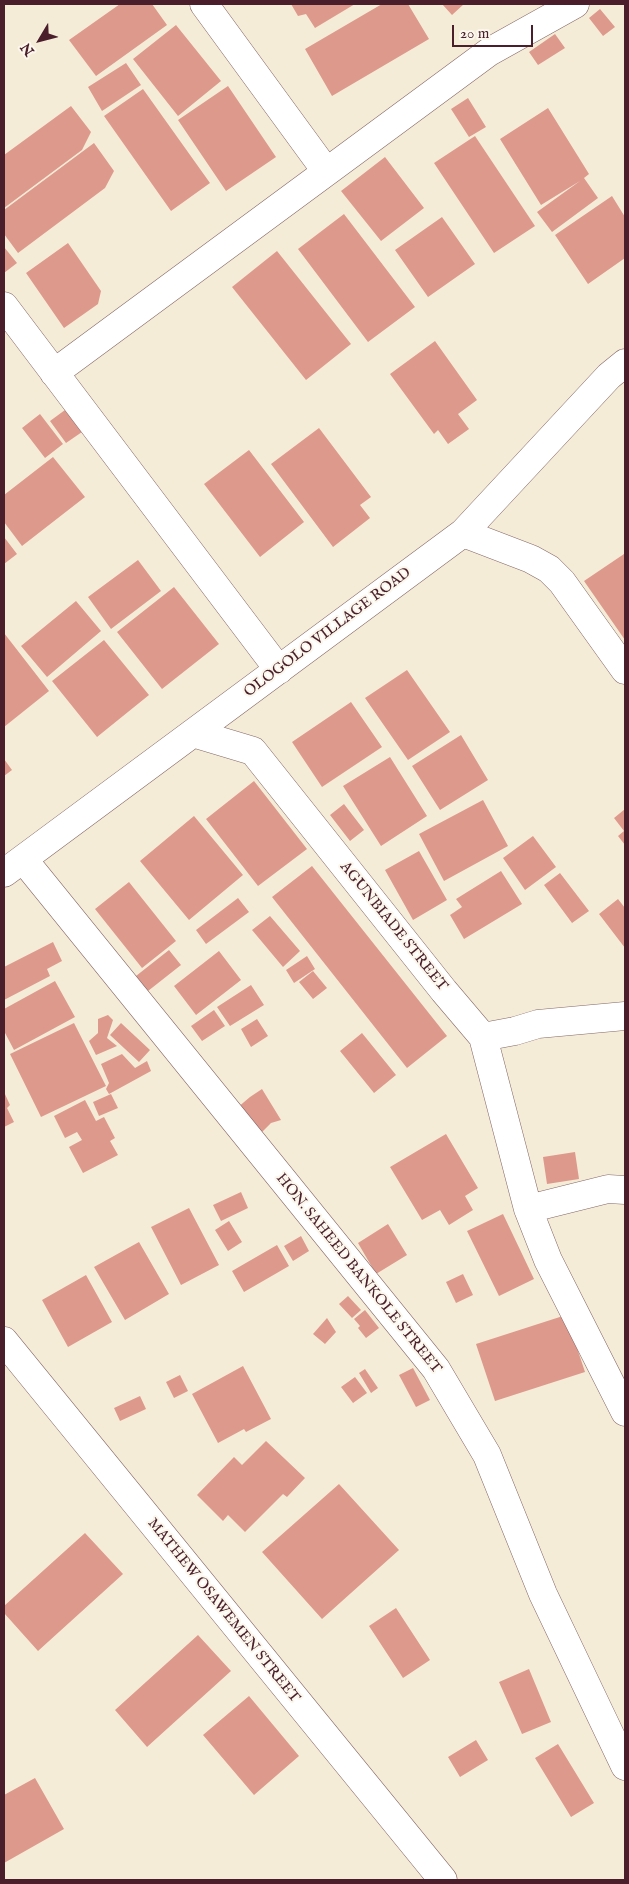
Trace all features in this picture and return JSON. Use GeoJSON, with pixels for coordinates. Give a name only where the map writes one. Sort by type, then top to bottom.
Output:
{"type":"FeatureCollection","features":[{"type":"Feature","properties":{"kind":"street"},"geometry":{"type":"LineString","coordinates":[[204,4],[326,171]]}},
{"type":"Feature","properties":{"kind":"street"},"geometry":{"type":"LineString","coordinates":[[54,373],[489,52],[575,4]]}},
{"type":"Feature","properties":{"kind":"street"},"geometry":{"type":"LineString","coordinates":[[4,306],[279,670]]}},
{"type":"Feature","properties":{"kind":"street","name":"OLOGOLO VILLAGE ROAD"},"geometry":{"type":"LineString","coordinates":[[14,866],[463,533],[609,376],[625,363]]}},
{"type":"Feature","properties":{"kind":"street"},"geometry":{"type":"LineString","coordinates":[[463,533],[531,559],[549,569],[562,582],[625,670]]}},
{"type":"Feature","properties":{"kind":"street","name":"AGUNBIADE STREET"},"geometry":{"type":"LineString","coordinates":[[193,733],[253,751],[444,991],[483,1037]]}},
{"type":"Feature","properties":{"kind":"street","name":"HON. SAHEED BANKOLE STREET"},"geometry":{"type":"LineString","coordinates":[[14,866],[436,1369],[486,1455],[543,1594],[625,1766]]}},
{"type":"Feature","properties":{"kind":"street"},"geometry":{"type":"LineString","coordinates":[[625,1016],[538,1024],[515,1031],[483,1037],[528,1209],[548,1260],[625,1412]]}},
{"type":"Feature","properties":{"kind":"street"},"geometry":{"type":"LineString","coordinates":[[528,1209],[608,1189],[625,1190]]}},
{"type":"Feature","properties":{"kind":"street","name":"MATHEW OSAWEMEN STREET"},"geometry":{"type":"LineString","coordinates":[[4,1341],[443,1880]]}},
{"type":"Feature","properties":{"kind":"building"},"geometry":{"type":"Polygon","coordinates":[[[120,4],[152,4],[167,25],[96,76],[69,40],[120,4]]]}},
{"type":"Feature","properties":{"kind":"building"},"geometry":{"type":"Polygon","coordinates":[[[291,4],[355,4],[315,28],[306,14],[298,16],[291,4]]]}},
{"type":"Feature","properties":{"kind":"building"},"geometry":{"type":"Polygon","coordinates":[[[382,4],[408,4],[429,39],[332,96],[305,49],[382,4]]]}},
{"type":"Feature","properties":{"kind":"building"},"geometry":{"type":"Polygon","coordinates":[[[442,4],[464,4],[452,15],[442,4]]]}},
{"type":"Feature","properties":{"kind":"building"},"geometry":{"type":"Polygon","coordinates":[[[600,9],[615,27],[603,36],[589,18],[600,9]]]}},
{"type":"Feature","properties":{"kind":"building"},"geometry":{"type":"Polygon","coordinates":[[[176,25],[221,81],[178,116],[133,59],[176,25]]]}},
{"type":"Feature","properties":{"kind":"building"},"geometry":{"type":"Polygon","coordinates":[[[555,34],[565,48],[538,65],[529,52],[555,34]]]}},
{"type":"Feature","properties":{"kind":"building"},"geometry":{"type":"Polygon","coordinates":[[[126,63],[141,85],[102,111],[88,87],[126,63]]]}},
{"type":"Feature","properties":{"kind":"building"},"geometry":{"type":"Polygon","coordinates":[[[228,86],[276,157],[226,191],[178,120],[228,86]]]}},
{"type":"Feature","properties":{"kind":"building"},"geometry":{"type":"Polygon","coordinates":[[[143,89],[210,183],[171,211],[104,116],[143,89]]]}},
{"type":"Feature","properties":{"kind":"building"},"geometry":{"type":"Polygon","coordinates":[[[468,98],[486,127],[469,137],[451,109],[468,98]]]}},
{"type":"Feature","properties":{"kind":"building"},"geometry":{"type":"Polygon","coordinates":[[[71,106],[91,132],[82,150],[4,208],[4,155],[71,106]]]}},
{"type":"Feature","properties":{"kind":"building"},"geometry":{"type":"Polygon","coordinates":[[[548,108],[589,174],[584,178],[598,198],[552,232],[537,212],[580,181],[541,205],[500,139],[548,108]]]}},
{"type":"Feature","properties":{"kind":"building"},"geometry":{"type":"Polygon","coordinates":[[[475,136],[535,226],[494,253],[434,163],[475,136]]]}},
{"type":"Feature","properties":{"kind":"building"},"geometry":{"type":"Polygon","coordinates":[[[94,143],[114,171],[105,188],[18,253],[4,234],[4,210],[94,143]]]}},
{"type":"Feature","properties":{"kind":"building"},"geometry":{"type":"Polygon","coordinates":[[[385,157],[424,208],[381,241],[341,191],[385,157]]]}},
{"type":"Feature","properties":{"kind":"building"},"geometry":{"type":"Polygon","coordinates":[[[612,196],[625,217],[625,258],[588,284],[555,235],[612,196]]]}},
{"type":"Feature","properties":{"kind":"building"},"geometry":{"type":"Polygon","coordinates":[[[344,214],[415,307],[368,342],[298,249],[344,214]]]}},
{"type":"Feature","properties":{"kind":"building"},"geometry":{"type":"Polygon","coordinates":[[[442,217],[475,264],[428,297],[395,250],[442,217]]]}},
{"type":"Feature","properties":{"kind":"building"},"geometry":{"type":"Polygon","coordinates":[[[68,243],[101,291],[98,304],[64,328],[26,273],[68,243]]]}},
{"type":"Feature","properties":{"kind":"building"},"geometry":{"type":"Polygon","coordinates":[[[4,247],[17,263],[4,273],[4,247]]]}},
{"type":"Feature","properties":{"kind":"building"},"geometry":{"type":"Polygon","coordinates":[[[277,251],[351,344],[306,380],[232,287],[277,251]]]}},
{"type":"Feature","properties":{"kind":"building"},"geometry":{"type":"Polygon","coordinates":[[[435,341],[477,400],[458,414],[469,429],[448,444],[438,430],[434,434],[390,374],[435,341]]]}},
{"type":"Feature","properties":{"kind":"building"},"geometry":{"type":"Polygon","coordinates":[[[65,410],[82,432],[66,443],[50,421],[65,410]]]}},
{"type":"Feature","properties":{"kind":"building"},"geometry":{"type":"Polygon","coordinates":[[[40,414],[63,444],[45,458],[22,428],[40,414]]]}},
{"type":"Feature","properties":{"kind":"building"},"geometry":{"type":"Polygon","coordinates":[[[319,428],[371,497],[360,505],[370,518],[333,547],[271,464],[319,428]]]}},
{"type":"Feature","properties":{"kind":"building"},"geometry":{"type":"Polygon","coordinates":[[[249,450],[304,522],[260,557],[204,484],[249,450]]]}},
{"type":"Feature","properties":{"kind":"building"},"geometry":{"type":"Polygon","coordinates":[[[53,457],[85,497],[22,546],[4,522],[4,495],[53,457]]]}},
{"type":"Feature","properties":{"kind":"building"},"geometry":{"type":"Polygon","coordinates":[[[4,537],[17,554],[4,564],[4,537]]]}},
{"type":"Feature","properties":{"kind":"building"},"geometry":{"type":"Polygon","coordinates":[[[624,554],[625,556],[625,640],[584,581],[624,554]]]}},
{"type":"Feature","properties":{"kind":"building"},"geometry":{"type":"Polygon","coordinates":[[[138,560],[161,591],[111,629],[88,597],[138,560]]]}},
{"type":"Feature","properties":{"kind":"building"},"geometry":{"type":"Polygon","coordinates":[[[174,587],[219,644],[162,689],[117,632],[174,587]]]}},
{"type":"Feature","properties":{"kind":"building"},"geometry":{"type":"Polygon","coordinates":[[[76,601],[101,631],[47,677],[21,646],[76,601]]]}},
{"type":"Feature","properties":{"kind":"building"},"geometry":{"type":"Polygon","coordinates":[[[4,633],[49,691],[4,727],[4,633]]]}},
{"type":"Feature","properties":{"kind":"building"},"geometry":{"type":"Polygon","coordinates":[[[104,640],[149,695],[97,737],[52,681],[104,640]]]}},
{"type":"Feature","properties":{"kind":"building"},"geometry":{"type":"Polygon","coordinates":[[[407,670],[450,732],[408,760],[365,698],[407,670]]]}},
{"type":"Feature","properties":{"kind":"building"},"geometry":{"type":"Polygon","coordinates":[[[351,702],[382,747],[322,787],[292,742],[351,702]]]}},
{"type":"Feature","properties":{"kind":"building"},"geometry":{"type":"Polygon","coordinates":[[[461,735],[488,780],[440,810],[412,766],[461,735]]]}},
{"type":"Feature","properties":{"kind":"building"},"geometry":{"type":"Polygon","coordinates":[[[390,757],[427,816],[381,846],[343,786],[390,757]]]}},
{"type":"Feature","properties":{"kind":"building"},"geometry":{"type":"Polygon","coordinates":[[[4,759],[12,770],[4,776],[4,759]]]}},
{"type":"Feature","properties":{"kind":"building"},"geometry":{"type":"Polygon","coordinates":[[[254,781],[307,849],[258,886],[206,819],[254,781]]]}},
{"type":"Feature","properties":{"kind":"building"},"geometry":{"type":"Polygon","coordinates":[[[483,800],[508,846],[444,881],[419,834],[483,800]]]}},
{"type":"Feature","properties":{"kind":"building"},"geometry":{"type":"Polygon","coordinates":[[[344,804],[364,830],[350,841],[330,815],[344,804]]]}},
{"type":"Feature","properties":{"kind":"building"},"geometry":{"type":"Polygon","coordinates":[[[625,809],[625,845],[618,836],[624,831],[614,818],[625,809]]]}},
{"type":"Feature","properties":{"kind":"building"},"geometry":{"type":"Polygon","coordinates":[[[194,816],[243,875],[189,920],[140,861],[194,816]]]}},
{"type":"Feature","properties":{"kind":"building"},"geometry":{"type":"Polygon","coordinates":[[[533,836],[556,867],[525,890],[503,858],[533,836]]]}},
{"type":"Feature","properties":{"kind":"building"},"geometry":{"type":"Polygon","coordinates":[[[419,851],[447,900],[413,920],[385,870],[419,851]]]}},
{"type":"Feature","properties":{"kind":"building"},"geometry":{"type":"Polygon","coordinates":[[[312,866],[447,1036],[407,1068],[272,897],[312,866]]]}},
{"type":"Feature","properties":{"kind":"building"},"geometry":{"type":"Polygon","coordinates":[[[501,871],[522,904],[464,939],[450,915],[462,907],[456,899],[501,871]]]}},
{"type":"Feature","properties":{"kind":"building"},"geometry":{"type":"Polygon","coordinates":[[[560,873],[589,911],[572,923],[544,885],[560,873]]]}},
{"type":"Feature","properties":{"kind":"building"},"geometry":{"type":"Polygon","coordinates":[[[129,882],[176,941],[142,968],[95,909],[129,882]]]}},
{"type":"Feature","properties":{"kind":"building"},"geometry":{"type":"Polygon","coordinates":[[[238,898],[249,912],[206,944],[196,930],[238,898]]]}},
{"type":"Feature","properties":{"kind":"building"},"geometry":{"type":"Polygon","coordinates":[[[618,899],[625,908],[625,948],[599,914],[618,899]]]}},
{"type":"Feature","properties":{"kind":"building"},"geometry":{"type":"Polygon","coordinates":[[[270,916],[300,951],[283,967],[252,930],[270,916]]]}},
{"type":"Feature","properties":{"kind":"building"},"geometry":{"type":"Polygon","coordinates":[[[53,942],[62,961],[47,969],[50,976],[4,1000],[4,967],[53,942]]]}},
{"type":"Feature","properties":{"kind":"building"},"geometry":{"type":"Polygon","coordinates":[[[169,950],[181,965],[148,991],[136,976],[169,950]]]}},
{"type":"Feature","properties":{"kind":"building"},"geometry":{"type":"Polygon","coordinates":[[[219,951],[241,980],[196,1015],[174,986],[219,951]]]}},
{"type":"Feature","properties":{"kind":"building"},"geometry":{"type":"Polygon","coordinates":[[[307,956],[315,969],[294,983],[286,970],[307,956]]]}},
{"type":"Feature","properties":{"kind":"building"},"geometry":{"type":"Polygon","coordinates":[[[313,971],[327,988],[313,999],[299,982],[313,971]]]}},
{"type":"Feature","properties":{"kind":"building"},"geometry":{"type":"Polygon","coordinates":[[[55,981],[75,1017],[14,1050],[4,1031],[4,1009],[55,981]]]}},
{"type":"Feature","properties":{"kind":"building"},"geometry":{"type":"Polygon","coordinates":[[[251,985],[264,1005],[230,1026],[217,1007],[251,985]]]}},
{"type":"Feature","properties":{"kind":"building"},"geometry":{"type":"Polygon","coordinates":[[[214,1010],[225,1026],[202,1041],[191,1026],[214,1010]]]}},
{"type":"Feature","properties":{"kind":"building"},"geometry":{"type":"Polygon","coordinates":[[[108,1015],[113,1020],[107,1038],[117,1046],[96,1055],[89,1041],[98,1033],[98,1019],[108,1015]]]}},
{"type":"Feature","properties":{"kind":"building"},"geometry":{"type":"Polygon","coordinates":[[[257,1019],[268,1036],[251,1047],[241,1029],[257,1019]]]}},
{"type":"Feature","properties":{"kind":"building"},"geometry":{"type":"Polygon","coordinates":[[[74,1023],[106,1086],[41,1117],[10,1054],[74,1023]]]}},
{"type":"Feature","properties":{"kind":"building"},"geometry":{"type":"Polygon","coordinates":[[[121,1023],[150,1050],[139,1062],[110,1035],[121,1023]]]}},
{"type":"Feature","properties":{"kind":"building"},"geometry":{"type":"Polygon","coordinates":[[[362,1033],[396,1075],[374,1093],[340,1051],[362,1033]]]}},
{"type":"Feature","properties":{"kind":"building"},"geometry":{"type":"Polygon","coordinates":[[[122,1054],[135,1068],[147,1061],[151,1071],[109,1094],[106,1089],[109,1083],[101,1064],[122,1054]]]}},
{"type":"Feature","properties":{"kind":"building"},"geometry":{"type":"Polygon","coordinates":[[[262,1089],[281,1120],[271,1123],[261,1133],[237,1108],[262,1089]]]}},
{"type":"Feature","properties":{"kind":"building"},"geometry":{"type":"Polygon","coordinates":[[[4,1092],[10,1105],[7,1108],[14,1122],[4,1127],[4,1092]]]}},
{"type":"Feature","properties":{"kind":"building"},"geometry":{"type":"Polygon","coordinates":[[[111,1094],[118,1108],[99,1116],[93,1102],[111,1094]]]}},
{"type":"Feature","properties":{"kind":"building"},"geometry":{"type":"Polygon","coordinates":[[[85,1100],[96,1121],[104,1117],[115,1138],[110,1141],[118,1155],[83,1173],[69,1147],[82,1140],[77,1132],[65,1138],[54,1116],[85,1100]]]}},
{"type":"Feature","properties":{"kind":"building"},"geometry":{"type":"Polygon","coordinates":[[[446,1134],[478,1188],[465,1196],[473,1210],[449,1225],[440,1210],[422,1220],[390,1167],[446,1134]]]}},
{"type":"Feature","properties":{"kind":"building"},"geometry":{"type":"Polygon","coordinates":[[[575,1152],[579,1179],[547,1184],[543,1157],[575,1152]]]}},
{"type":"Feature","properties":{"kind":"building"},"geometry":{"type":"Polygon","coordinates":[[[241,1192],[248,1208],[221,1221],[213,1205],[241,1192]]]}},
{"type":"Feature","properties":{"kind":"building"},"geometry":{"type":"Polygon","coordinates":[[[189,1208],[219,1265],[181,1285],[151,1227],[189,1208]]]}},
{"type":"Feature","properties":{"kind":"building"},"geometry":{"type":"Polygon","coordinates":[[[503,1214],[534,1279],[499,1296],[467,1231],[503,1214]]]}},
{"type":"Feature","properties":{"kind":"building"},"geometry":{"type":"Polygon","coordinates":[[[229,1221],[242,1242],[228,1251],[215,1230],[229,1221]]]}},
{"type":"Feature","properties":{"kind":"building"},"geometry":{"type":"Polygon","coordinates":[[[388,1224],[407,1255],[376,1274],[358,1243],[388,1224]]]}},
{"type":"Feature","properties":{"kind":"building"},"geometry":{"type":"Polygon","coordinates":[[[301,1236],[309,1251],[293,1261],[284,1246],[301,1236]]]}},
{"type":"Feature","properties":{"kind":"building"},"geometry":{"type":"Polygon","coordinates":[[[139,1242],[169,1294],[125,1320],[94,1267],[139,1242]]]}},
{"type":"Feature","properties":{"kind":"building"},"geometry":{"type":"Polygon","coordinates":[[[277,1245],[289,1266],[244,1292],[232,1271],[277,1245]]]}},
{"type":"Feature","properties":{"kind":"building"},"geometry":{"type":"Polygon","coordinates":[[[463,1274],[473,1295],[456,1303],[446,1282],[463,1274]]]}},
{"type":"Feature","properties":{"kind":"building"},"geometry":{"type":"Polygon","coordinates":[[[86,1275],[112,1322],[68,1347],[42,1300],[86,1275]]]}},
{"type":"Feature","properties":{"kind":"building"},"geometry":{"type":"Polygon","coordinates":[[[348,1296],[361,1310],[352,1318],[339,1304],[348,1296]]]}},
{"type":"Feature","properties":{"kind":"building"},"geometry":{"type":"Polygon","coordinates":[[[365,1310],[379,1328],[366,1338],[354,1319],[365,1310]]]}},
{"type":"Feature","properties":{"kind":"building"},"geometry":{"type":"Polygon","coordinates":[[[566,1315],[585,1372],[495,1401],[476,1344],[566,1315]]]}},
{"type":"Feature","properties":{"kind":"building"},"geometry":{"type":"Polygon","coordinates":[[[327,1318],[336,1332],[325,1344],[313,1334],[327,1318]]]}},
{"type":"Feature","properties":{"kind":"building"},"geometry":{"type":"Polygon","coordinates":[[[243,1366],[271,1419],[246,1432],[244,1429],[218,1443],[192,1394],[243,1366]]]}},
{"type":"Feature","properties":{"kind":"building"},"geometry":{"type":"Polygon","coordinates":[[[413,1368],[430,1400],[416,1407],[399,1375],[413,1368]]]}},
{"type":"Feature","properties":{"kind":"building"},"geometry":{"type":"Polygon","coordinates":[[[365,1369],[378,1388],[371,1393],[359,1373],[365,1369]]]}},
{"type":"Feature","properties":{"kind":"building"},"geometry":{"type":"Polygon","coordinates":[[[180,1375],[188,1391],[174,1398],[166,1382],[180,1375]]]}},
{"type":"Feature","properties":{"kind":"building"},"geometry":{"type":"Polygon","coordinates":[[[355,1377],[367,1393],[353,1403],[341,1387],[355,1377]]]}},
{"type":"Feature","properties":{"kind":"building"},"geometry":{"type":"Polygon","coordinates":[[[140,1396],[146,1409],[120,1421],[114,1408],[140,1396]]]}},
{"type":"Feature","properties":{"kind":"building"},"geometry":{"type":"Polygon","coordinates":[[[266,1441],[305,1478],[287,1497],[283,1494],[245,1532],[228,1515],[223,1521],[197,1495],[234,1457],[242,1465],[266,1441]]]}},
{"type":"Feature","properties":{"kind":"building"},"geometry":{"type":"Polygon","coordinates":[[[339,1484],[399,1550],[322,1619],[262,1552],[339,1484]]]}},
{"type":"Feature","properties":{"kind":"building"},"geometry":{"type":"Polygon","coordinates":[[[85,1533],[123,1574],[38,1651],[4,1613],[4,1606],[85,1533]]]}},
{"type":"Feature","properties":{"kind":"building"},"geometry":{"type":"Polygon","coordinates":[[[396,1608],[430,1660],[403,1678],[369,1626],[396,1608]]]}},
{"type":"Feature","properties":{"kind":"building"},"geometry":{"type":"Polygon","coordinates":[[[198,1635],[231,1671],[147,1747],[115,1710],[198,1635]]]}},
{"type":"Feature","properties":{"kind":"building"},"geometry":{"type":"Polygon","coordinates":[[[529,1669],[551,1722],[522,1734],[499,1682],[529,1669]]]}},
{"type":"Feature","properties":{"kind":"building"},"geometry":{"type":"Polygon","coordinates":[[[249,1696],[299,1756],[254,1795],[203,1735],[249,1696]]]}},
{"type":"Feature","properties":{"kind":"building"},"geometry":{"type":"Polygon","coordinates":[[[476,1740],[488,1760],[460,1777],[448,1757],[476,1740]]]}},
{"type":"Feature","properties":{"kind":"building"},"geometry":{"type":"Polygon","coordinates":[[[558,1744],[594,1803],[571,1817],[535,1758],[558,1744]]]}},
{"type":"Feature","properties":{"kind":"building"},"geometry":{"type":"Polygon","coordinates":[[[35,1778],[64,1829],[4,1863],[4,1795],[35,1778]]]}}]}
